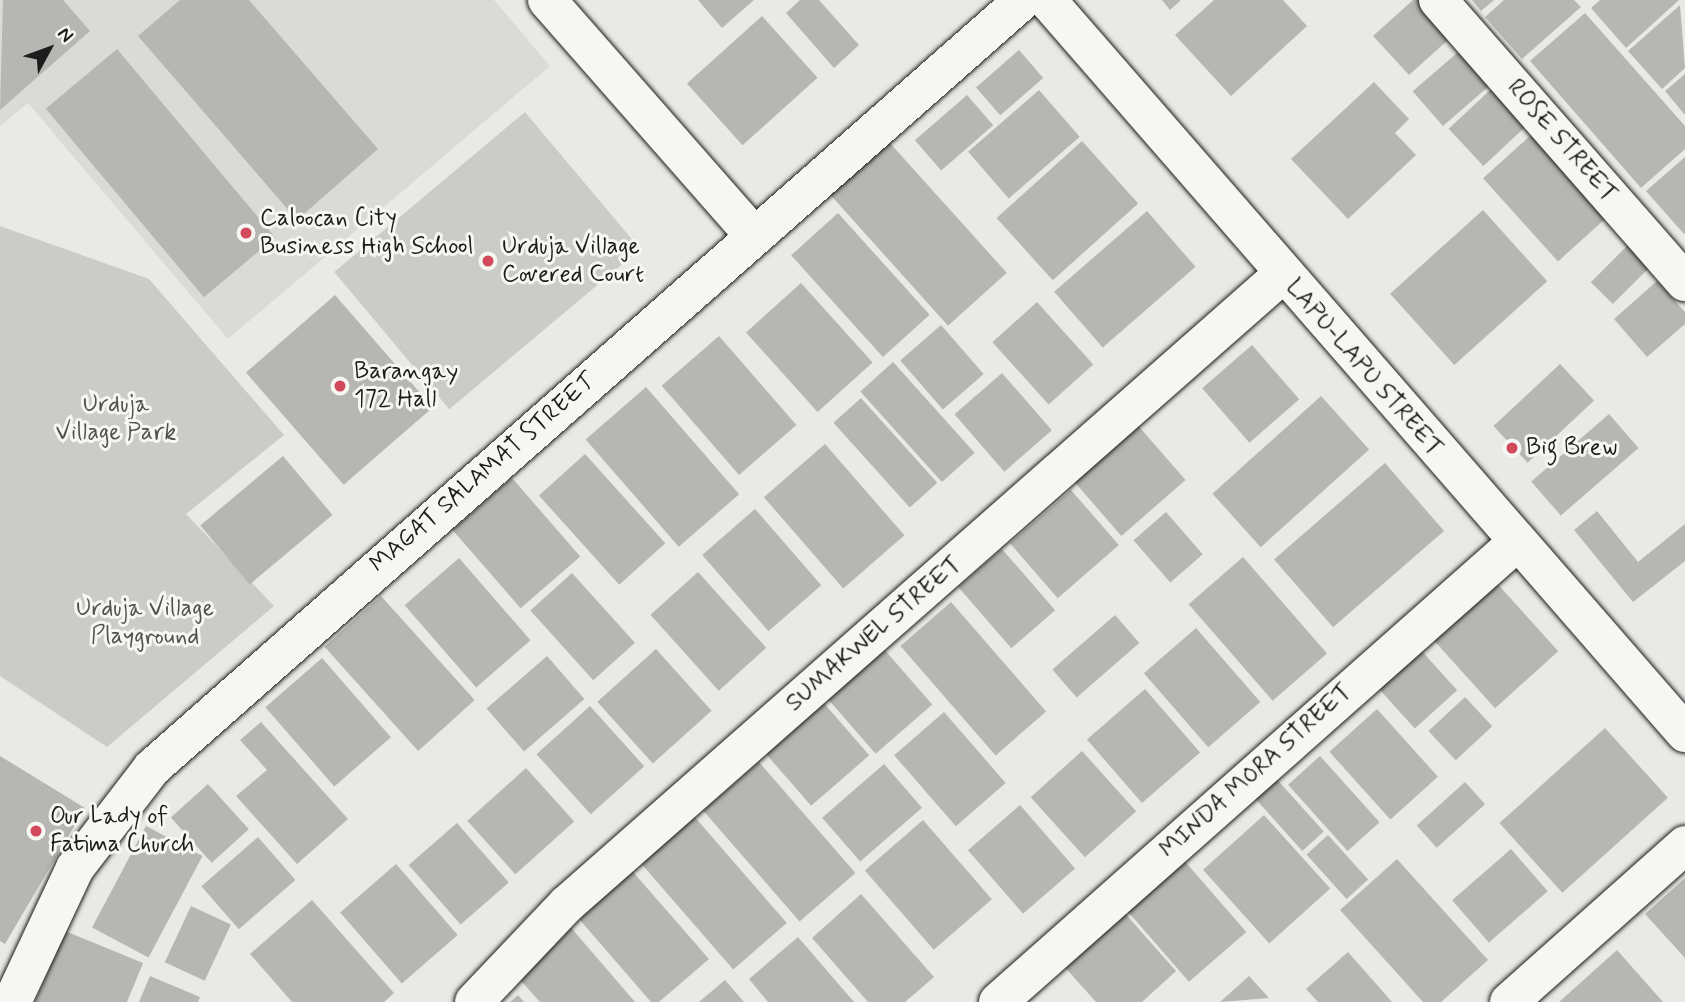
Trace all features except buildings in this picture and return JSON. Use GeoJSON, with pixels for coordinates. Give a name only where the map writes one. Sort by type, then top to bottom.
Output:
{"type":"FeatureCollection","features":[{"type":"Feature","properties":{"kind":"street"},"geometry":{"type":"LineString","coordinates":[[547,0],[754,236]]}},
{"type":"Feature","properties":{"kind":"street","name":"MAGAT SALAMAT STREET"},"geometry":{"type":"LineString","coordinates":[[12,1002],[75,868],[152,768],[1023,0]]}},
{"type":"Feature","properties":{"kind":"street","name":"LAPU-LAPU STREET"},"geometry":{"type":"LineString","coordinates":[[1047,0],[1516,543],[1685,733]]}},
{"type":"Feature","properties":{"kind":"street","name":"ROSE STREET"},"geometry":{"type":"LineString","coordinates":[[1438,0],[1685,282]]}},
{"type":"Feature","properties":{"kind":"street","name":"SUMAKWEL STREET"},"geometry":{"type":"LineString","coordinates":[[474,1002],[566,905],[1283,274]]}},
{"type":"Feature","properties":{"kind":"street","name":"MINDA MORA STREET"},"geometry":{"type":"LineString","coordinates":[[998,1002],[1516,543]]}},
{"type":"Feature","properties":{"kind":"street"},"geometry":{"type":"LineString","coordinates":[[1509,1002],[1685,845]]}},
{"type":"Feature","properties":{"kind":"shaded area","name":"Caloocan City Business High School"},"geometry":{"type":"Polygon","coordinates":[[[0,0],[494,0],[550,66],[228,339],[28,103],[0,126],[0,0]]]}},
{"type":"Feature","properties":{"kind":"green space","name":"Urduja Village Covered Court"},"geometry":{"type":"Polygon","coordinates":[[[525,112],[640,249],[449,409],[334,272],[525,112]]]}},
{"type":"Feature","properties":{"kind":"green space","name":"Urduja Village Park"},"geometry":{"type":"Polygon","coordinates":[[[0,226],[149,279],[284,435],[186,514],[274,606],[107,747],[0,676],[0,226]]]}},
{"type":"Feature","properties":{"kind":"place","name":"Caloocan City Business High School"},"geometry":{"type":"Point","coordinates":[246,233]}},
{"type":"Feature","properties":{"kind":"place","name":"Urduja Village Covered Court"},"geometry":{"type":"Point","coordinates":[488,261]}},
{"type":"Feature","properties":{"kind":"place","name":"Barangay 172 Hall"},"geometry":{"type":"Point","coordinates":[340,386]}},
{"type":"Feature","properties":{"kind":"place","name":"Big Brew"},"geometry":{"type":"Point","coordinates":[1512,448]}},
{"type":"Feature","properties":{"kind":"place","name":"Our Lady of Fatima Church"},"geometry":{"type":"Point","coordinates":[36,831]}},
{"type":"Feature","properties":{"kind":"park label","name":"Urduja Village Playground"},"geometry":{"type":"Point","coordinates":[145,623]}}]}
